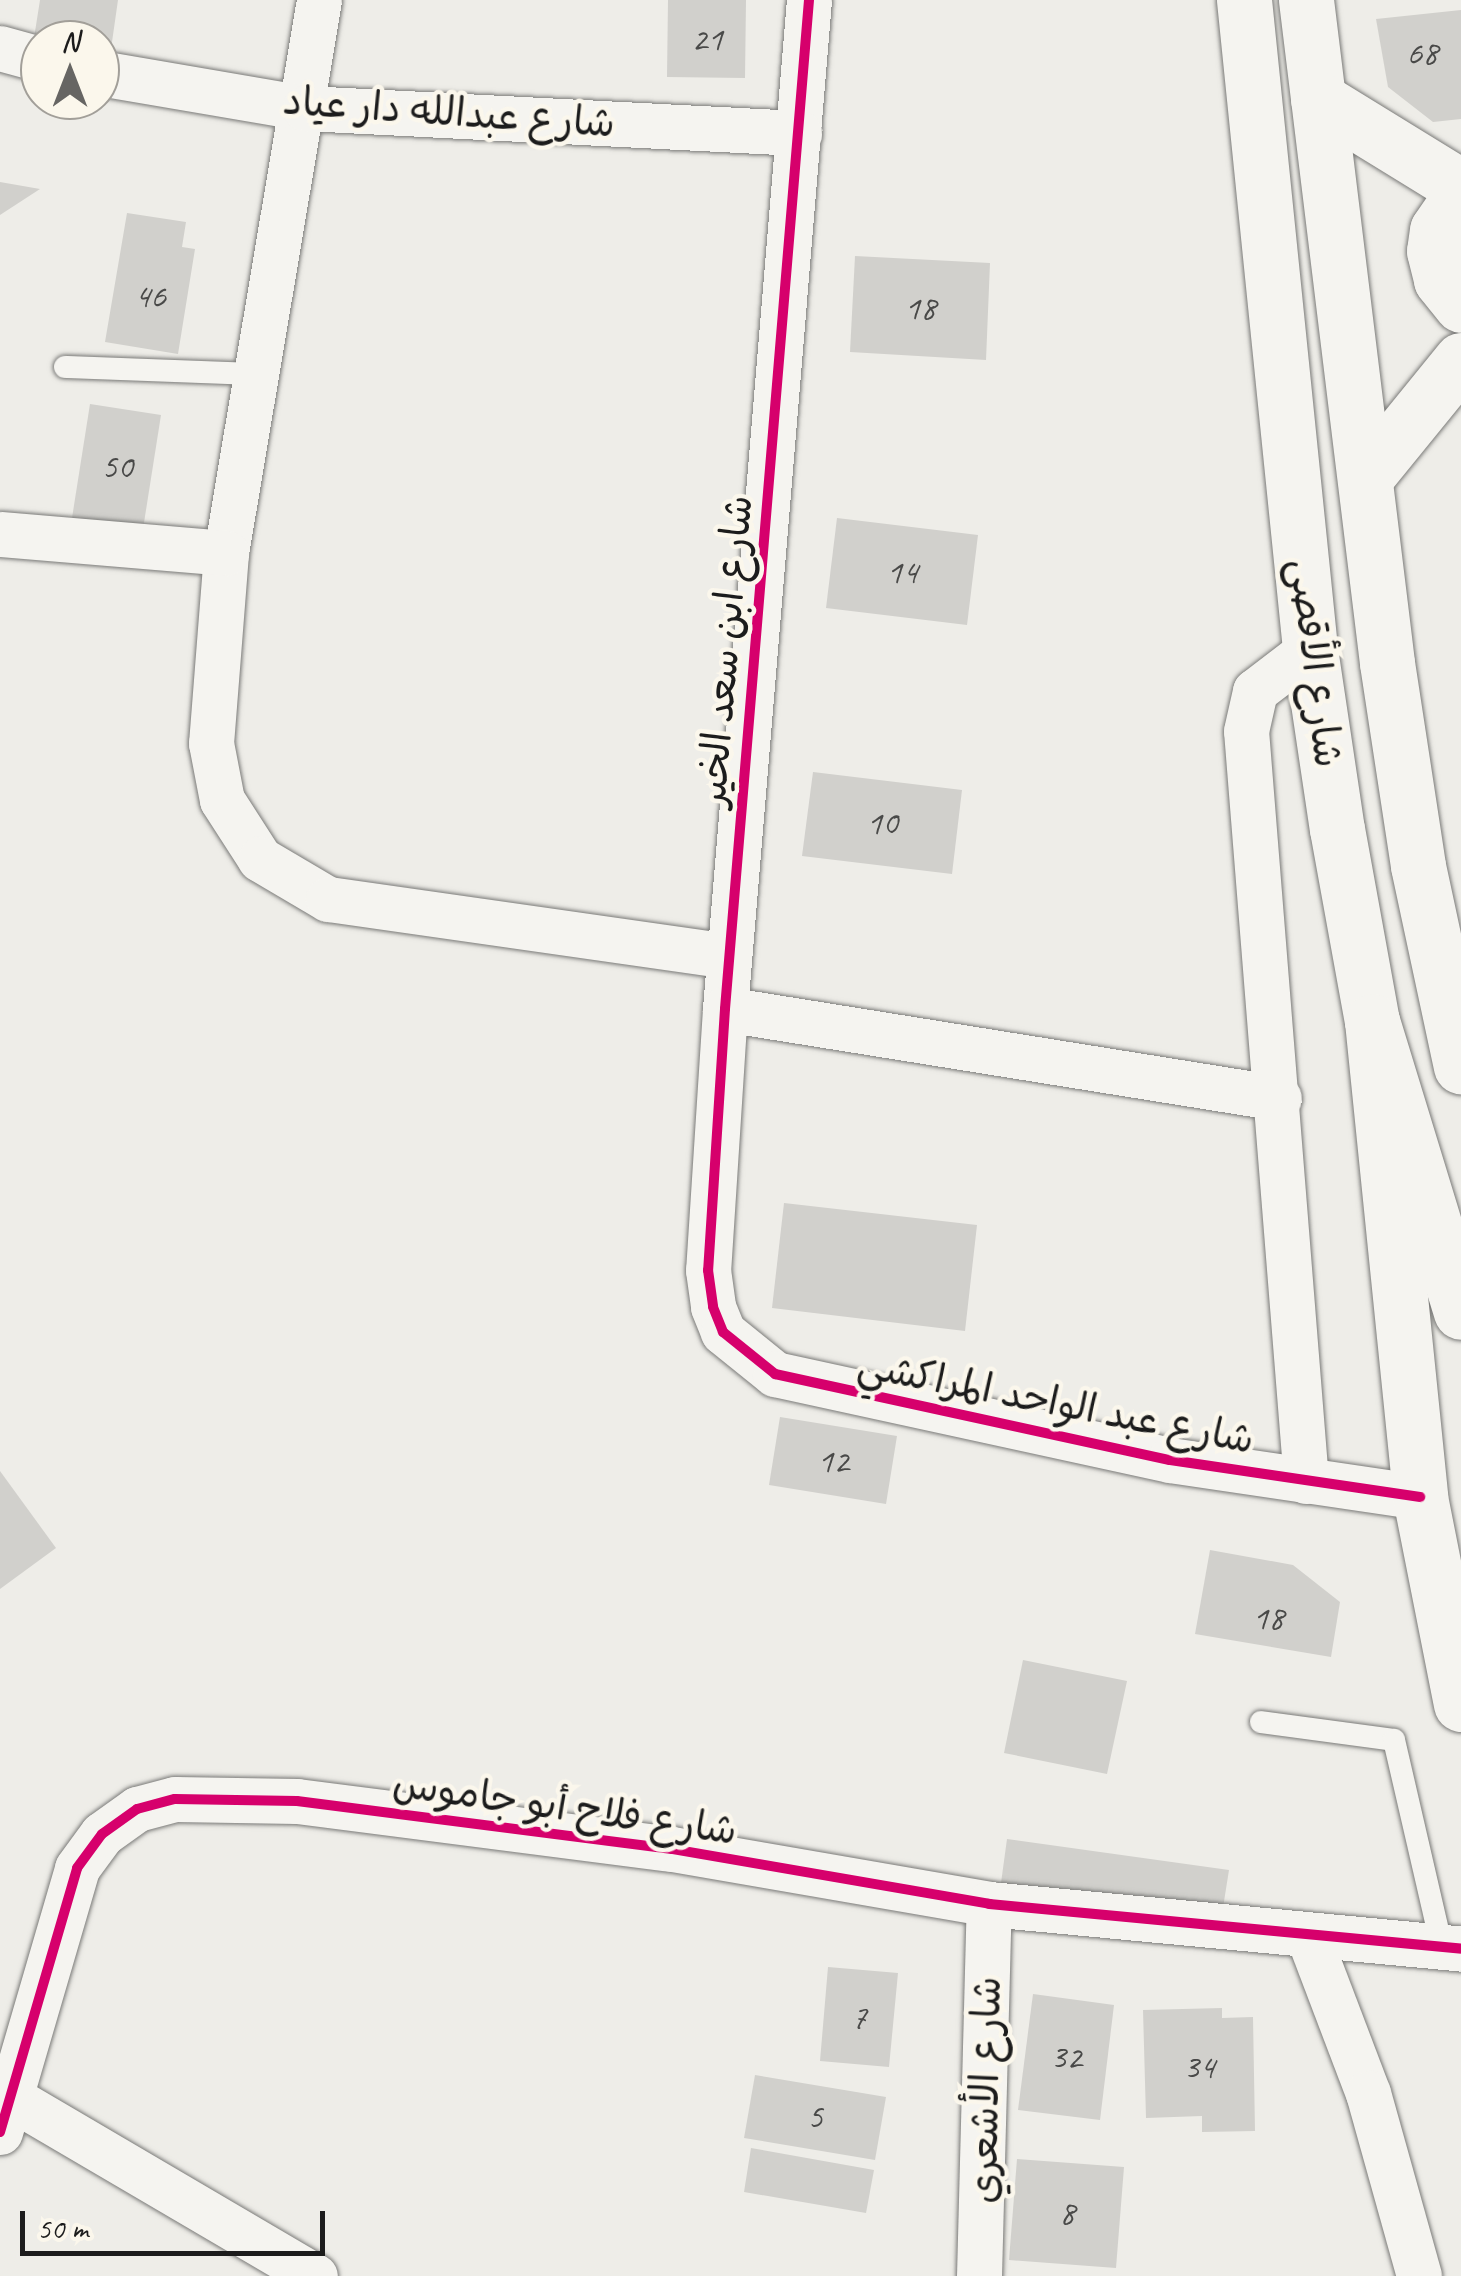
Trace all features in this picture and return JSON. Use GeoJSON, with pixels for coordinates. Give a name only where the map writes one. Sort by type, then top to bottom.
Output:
{"type":"FeatureCollection","features":[{"type":"Feature","properties":{"kind":"main road","name":"شارع الأقصى"},"geometry":{"type":"LineString","coordinates":[[1244,0],[1310,648],[1372,1022],[1461,1312]]}},
{"type":"Feature","properties":{"kind":"main road","name":"شارع الأقصى"},"geometry":{"type":"LineString","coordinates":[[1306,0],[1418,866],[1461,1066]]}},
{"type":"Feature","properties":{"kind":"main road"},"geometry":{"type":"LineString","coordinates":[[1318,99],[1461,187]]}},
{"type":"Feature","properties":{"kind":"main road"},"geometry":{"type":"LineString","coordinates":[[1461,195],[1437,230],[1434,250],[1441,280],[1461,304]]}},
{"type":"Feature","properties":{"kind":"main road"},"geometry":{"type":"LineString","coordinates":[[1365,478],[1461,360]]}},
{"type":"Feature","properties":{"kind":"main road"},"geometry":{"type":"LineString","coordinates":[[1372,1022],[1420,1497],[1461,1704]]}},
{"type":"Feature","properties":{"kind":"street"},"geometry":{"type":"LineString","coordinates":[[319,0],[305,108],[226,553],[211,743],[222,800],[260,860],[328,899],[729,956]]}},
{"type":"Feature","properties":{"kind":"street","name":"شارع ابن سعد الخير"},"geometry":{"type":"LineString","coordinates":[[713,1307],[708,1270],[725,1009],[808,0]]}},
{"type":"Feature","properties":{"kind":"street","name":"شارع عبدالله دار عياد"},"geometry":{"type":"LineString","coordinates":[[120,77],[305,108],[800,132]]}},
{"type":"Feature","properties":{"kind":"street"},"geometry":{"type":"LineString","coordinates":[[0,534],[226,553]]}},
{"type":"Feature","properties":{"kind":"street"},"geometry":{"type":"LineString","coordinates":[[1306,1480],[1279,1098],[1246,731],[1255,691],[1310,648]]}},
{"type":"Feature","properties":{"kind":"street"},"geometry":{"type":"LineString","coordinates":[[725,1009],[1279,1098]]}},
{"type":"Feature","properties":{"kind":"street","name":"شارع عبد الواحد المراكشي"},"geometry":{"type":"LineString","coordinates":[[713,1307],[735,1345],[775,1374],[1170,1460],[1420,1497]]}},
{"type":"Feature","properties":{"kind":"street","name":"شارع فلاح أبو جاموس"},"geometry":{"type":"LineString","coordinates":[[4,2102],[77,1868],[102,1834],[136,1809],[175,1799],[297,1801],[672,1849],[989,1904],[1451,1949]]}},
{"type":"Feature","properties":{"kind":"street","name":"شارع الأشعري"},"geometry":{"type":"LineString","coordinates":[[984,2275],[989,1904]]}},
{"type":"Feature","properties":{"kind":"street"},"geometry":{"type":"LineString","coordinates":[[1308,1938],[1368,2093],[1419,2276]]}},
{"type":"Feature","properties":{"kind":"street"},"geometry":{"type":"LineString","coordinates":[[4,2102],[315,2276]]}},
{"type":"Feature","properties":{"kind":"lane"},"geometry":{"type":"LineString","coordinates":[[66,366],[257,374]]}},
{"type":"Feature","properties":{"kind":"lane"},"geometry":{"type":"LineString","coordinates":[[1261,1722],[1394,1740],[1451,1949]]}},
{"type":"Feature","properties":{"kind":"building"},"geometry":{"type":"Polygon","coordinates":[[[40,0],[118,0],[115,20],[37,20],[40,0]]]}},
{"type":"Feature","properties":{"kind":"building"},"geometry":{"type":"Polygon","coordinates":[[[668,0],[746,0],[745,78],[667,77],[668,0]]]}},
{"type":"Feature","properties":{"kind":"building"},"geometry":{"type":"Polygon","coordinates":[[[1461,10],[1461,119],[1433,122],[1388,87],[1376,19],[1461,10]]]}},
{"type":"Feature","properties":{"kind":"building"},"geometry":{"type":"Polygon","coordinates":[[[0,182],[40,189],[0,215],[0,182]]]}},
{"type":"Feature","properties":{"kind":"building"},"geometry":{"type":"Polygon","coordinates":[[[127,213],[186,222],[182,247],[195,249],[178,354],[105,342],[127,213]]]}},
{"type":"Feature","properties":{"kind":"building"},"geometry":{"type":"Polygon","coordinates":[[[855,256],[990,263],[986,360],[850,352],[855,256]]]}},
{"type":"Feature","properties":{"kind":"building"},"geometry":{"type":"Polygon","coordinates":[[[90,404],[161,415],[143,529],[72,518],[90,404]]]}},
{"type":"Feature","properties":{"kind":"building"},"geometry":{"type":"Polygon","coordinates":[[[837,518],[978,535],[967,625],[826,608],[837,518]]]}},
{"type":"Feature","properties":{"kind":"building"},"geometry":{"type":"Polygon","coordinates":[[[813,772],[962,790],[952,874],[802,856],[813,772]]]}},
{"type":"Feature","properties":{"kind":"building"},"geometry":{"type":"Polygon","coordinates":[[[784,1203],[977,1225],[965,1331],[772,1308],[784,1203]]]}},
{"type":"Feature","properties":{"kind":"building"},"geometry":{"type":"Polygon","coordinates":[[[780,1417],[897,1436],[886,1504],[769,1485],[780,1417]]]}},
{"type":"Feature","properties":{"kind":"building"},"geometry":{"type":"Polygon","coordinates":[[[0,1471],[56,1548],[0,1589],[0,1471]]]}},
{"type":"Feature","properties":{"kind":"building"},"geometry":{"type":"Polygon","coordinates":[[[1210,1550],[1293,1565],[1340,1602],[1331,1657],[1195,1634],[1210,1550]]]}},
{"type":"Feature","properties":{"kind":"building"},"geometry":{"type":"Polygon","coordinates":[[[1023,1660],[1127,1681],[1107,1774],[1004,1753],[1023,1660]]]}},
{"type":"Feature","properties":{"kind":"building"},"geometry":{"type":"Polygon","coordinates":[[[1007,1839],[1229,1870],[1222,1914],[1001,1883],[1007,1839]]]}},
{"type":"Feature","properties":{"kind":"building"},"geometry":{"type":"Polygon","coordinates":[[[828,1967],[898,1973],[889,2067],[820,2061],[828,1967]]]}},
{"type":"Feature","properties":{"kind":"building"},"geometry":{"type":"Polygon","coordinates":[[[1033,1994],[1114,2005],[1100,2120],[1018,2110],[1033,1994]]]}},
{"type":"Feature","properties":{"kind":"building"},"geometry":{"type":"Polygon","coordinates":[[[1222,2008],[1222,2018],[1253,2017],[1255,2131],[1202,2132],[1202,2116],[1146,2118],[1143,2010],[1222,2008]]]}},
{"type":"Feature","properties":{"kind":"building"},"geometry":{"type":"Polygon","coordinates":[[[755,2075],[886,2097],[875,2160],[744,2138],[755,2075]]]}},
{"type":"Feature","properties":{"kind":"building"},"geometry":{"type":"Polygon","coordinates":[[[751,2148],[874,2170],[866,2213],[744,2192],[751,2148]]]}},
{"type":"Feature","properties":{"kind":"building"},"geometry":{"type":"Polygon","coordinates":[[[1017,2159],[1124,2167],[1116,2268],[1009,2260],[1017,2159]]]}},
{"type":"Feature","properties":{"kind":"cycle path"},"geometry":{"type":"LineString","coordinates":[[809,0],[725,1009],[708,1270],[713,1307],[723,1332],[775,1374],[1170,1460],[1420,1497]]}},
{"type":"Feature","properties":{"kind":"cycle path"},"geometry":{"type":"LineString","coordinates":[[0,2132],[77,1868],[102,1834],[137,1809],[175,1799],[297,1801],[672,1849],[989,1904],[1461,1949]]}}]}
